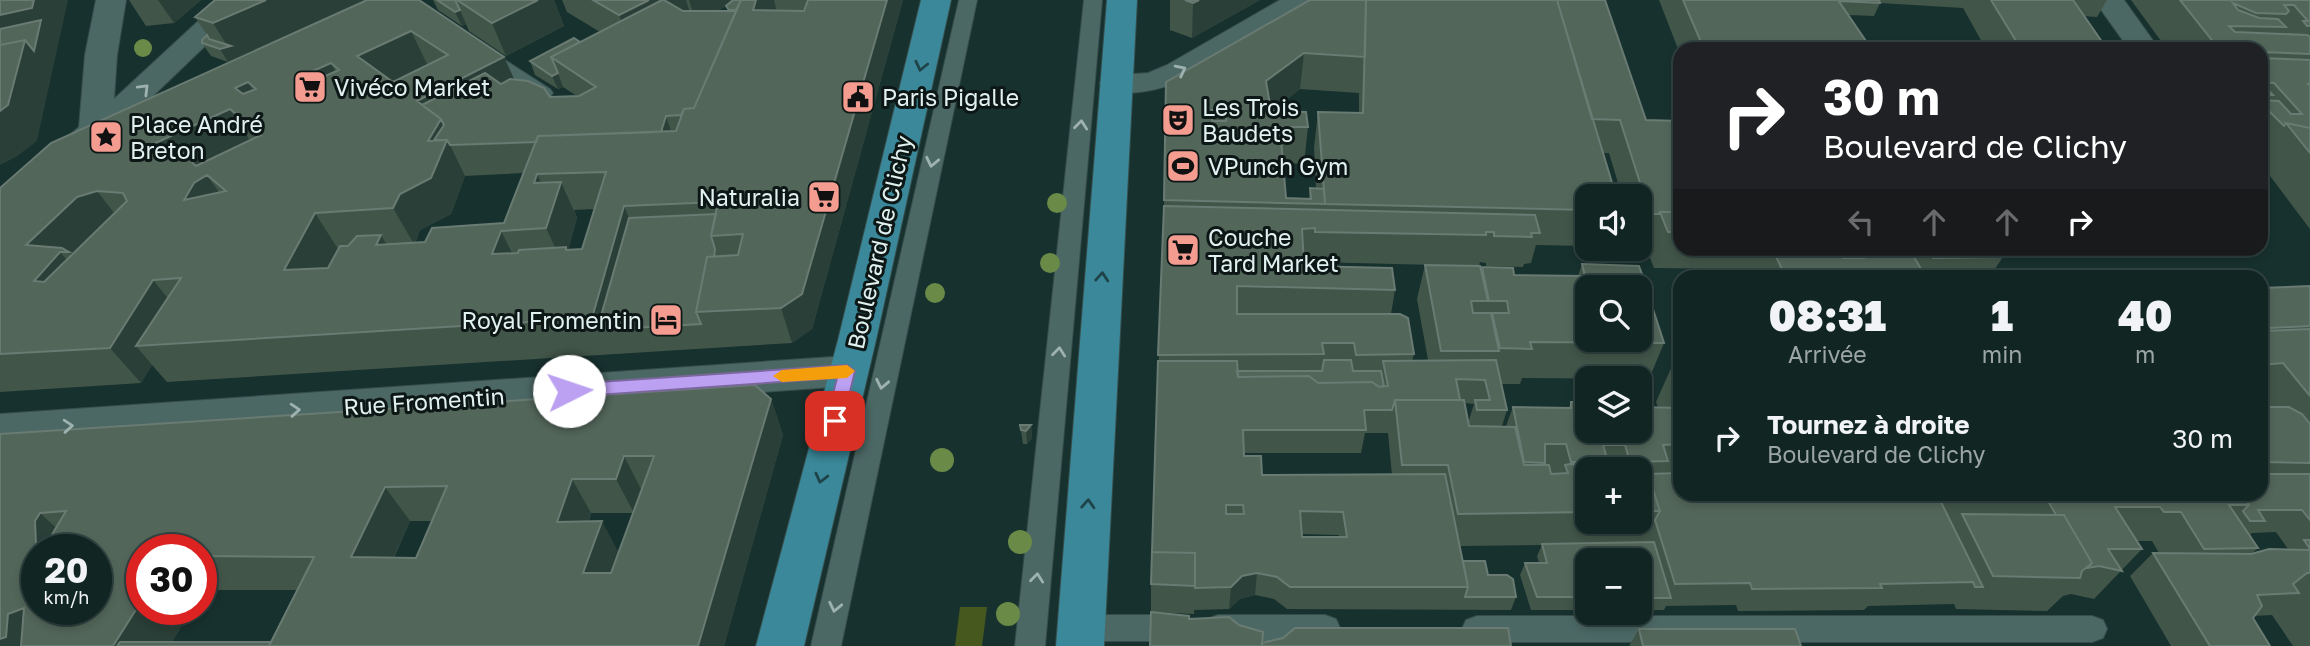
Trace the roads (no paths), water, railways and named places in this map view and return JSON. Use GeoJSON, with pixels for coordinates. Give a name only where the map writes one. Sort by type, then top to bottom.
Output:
{"type":"FeatureCollection","features":[{"type":"Feature","properties":{"kind":"main road","name":"Boulevard de Clichy"},"geometry":{"type":"LineString","coordinates":[[780,646],[936,0]]}},
{"type":"Feature","properties":{"kind":"main road"},"geometry":{"type":"LineString","coordinates":[[1081,637],[1122,0]]}},
{"type":"Feature","properties":{"kind":"street"},"geometry":{"type":"LineString","coordinates":[[95,133],[102,55],[111,0]]}},
{"type":"Feature","properties":{"kind":"street"},"geometry":{"type":"LineString","coordinates":[[0,216],[54,164],[95,133],[238,0]]}},
{"type":"Feature","properties":{"kind":"street"},"geometry":{"type":"LineString","coordinates":[[1116,83],[1152,82],[1178,72],[1301,0]]}},
{"type":"Feature","properties":{"kind":"street"},"geometry":{"type":"LineString","coordinates":[[2109,0],[2139,42]]}},
{"type":"Feature","properties":{"kind":"street","name":"Rue Fromentin"},"geometry":{"type":"LineString","coordinates":[[0,430],[847,371]]}},
{"type":"Feature","properties":{"kind":"lane","name":"Boulevard de Clichy"},"geometry":{"type":"LineString","coordinates":[[826,646],[968,0]]}},
{"type":"Feature","properties":{"kind":"lane"},"geometry":{"type":"LineString","coordinates":[[1030,646],[1093,0]]}},
{"type":"Feature","properties":{"kind":"lane"},"geometry":{"type":"LineString","coordinates":[[467,41],[543,93]]}},
{"type":"Feature","properties":{"kind":"lane"},"geometry":{"type":"LineString","coordinates":[[1081,637],[1359,629]]}},
{"type":"Feature","properties":{"kind":"lane"},"geometry":{"type":"LineString","coordinates":[[1442,629],[2092,629]]}},
{"type":"Feature","properties":{"kind":"place","name":"Vivéco Market"},"geometry":{"type":"Point","coordinates":[310,87]}},
{"type":"Feature","properties":{"kind":"place","name":"Paris Pigalle"},"geometry":{"type":"Point","coordinates":[858,97]}},
{"type":"Feature","properties":{"kind":"place","name":"Les Trois Baudets"},"geometry":{"type":"Point","coordinates":[1178,120]}},
{"type":"Feature","properties":{"kind":"place","name":"Place André Breton"},"geometry":{"type":"Point","coordinates":[106,137]}},
{"type":"Feature","properties":{"kind":"place","name":"VPunch Gym"},"geometry":{"type":"Point","coordinates":[1183,166]}},
{"type":"Feature","properties":{"kind":"place","name":"Naturalia"},"geometry":{"type":"Point","coordinates":[824,197]}},
{"type":"Feature","properties":{"kind":"place","name":"Couche Tard Market"},"geometry":{"type":"Point","coordinates":[1183,250]}},
{"type":"Feature","properties":{"kind":"place","name":"Royal Fromentin"},"geometry":{"type":"Point","coordinates":[666,320]}}]}
